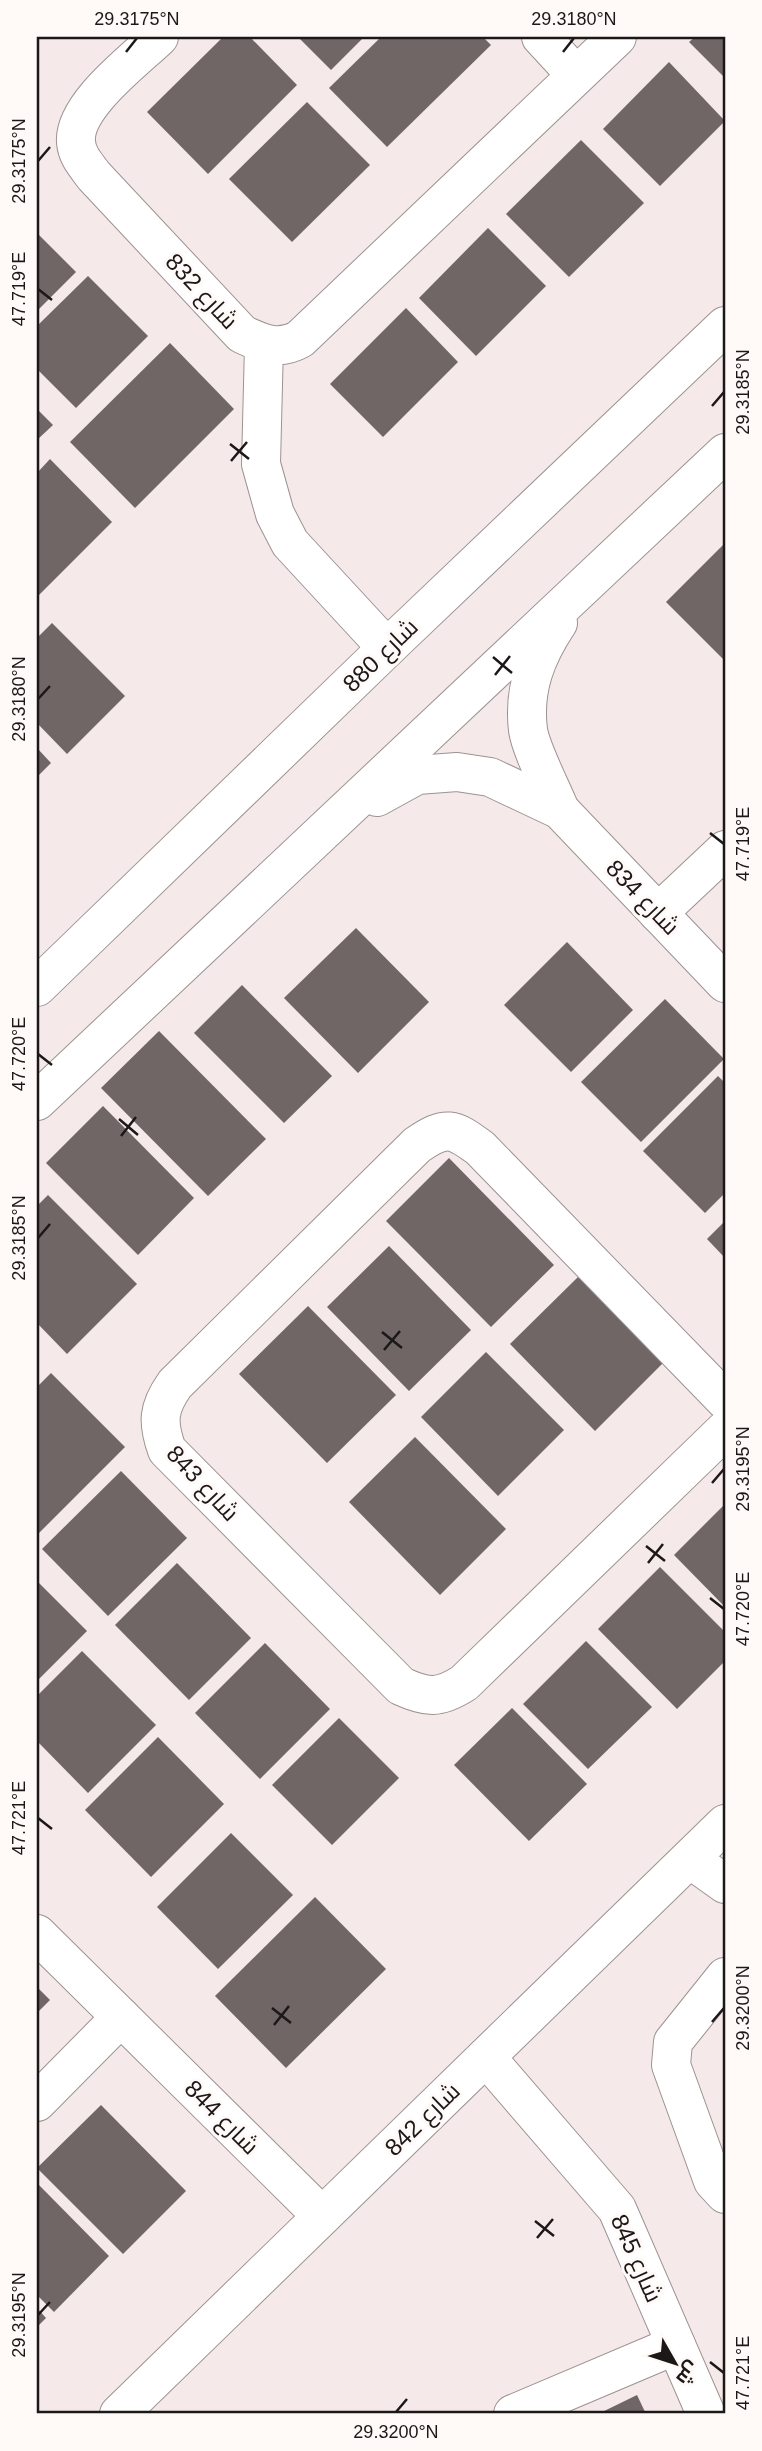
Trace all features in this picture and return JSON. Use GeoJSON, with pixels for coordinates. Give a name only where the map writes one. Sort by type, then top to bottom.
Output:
{"type":"FeatureCollection","features":[{"type":"Feature","properties":{"kind":"street","name":"شارع 832"},"geometry":{"type":"LineString","coordinates":[[159,37],[96,97],[79,121],[75,141],[79,157],[242,334],[264,345],[288,346],[300,339],[617,37]]}},
{"type":"Feature","properties":{"kind":"street"},"geometry":{"type":"LineString","coordinates":[[541,37],[576,75]]}},
{"type":"Feature","properties":{"kind":"street","name":"شارع 880"},"geometry":{"type":"LineString","coordinates":[[37,987],[725,326]]}},
{"type":"Feature","properties":{"kind":"street"},"geometry":{"type":"LineString","coordinates":[[264,345],[261,464],[275,514],[290,543],[387,648]]}},
{"type":"Feature","properties":{"kind":"street"},"geometry":{"type":"LineString","coordinates":[[37,1101],[725,453]]}},
{"type":"Feature","properties":{"kind":"street","name":"شارع 834"},"geometry":{"type":"LineString","coordinates":[[560,810],[528,732],[527,695],[540,651],[582,586]]}},
{"type":"Feature","properties":{"kind":"street","name":"شارع 834"},"geometry":{"type":"LineString","coordinates":[[337,819],[417,775],[457,772],[490,777],[560,810],[725,983]]}},
{"type":"Feature","properties":{"kind":"street"},"geometry":{"type":"LineString","coordinates":[[658,913],[725,850]]}},
{"type":"Feature","properties":{"kind":"street","name":"شارع 843"},"geometry":{"type":"LineString","coordinates":[[725,1400],[480,1148],[460,1134],[447,1130],[434,1133],[417,1145],[175,1384],[164,1399],[160,1432],[167,1450],[401,1686],[432,1696],[450,1692],[464,1683],[725,1430]]}},
{"type":"Feature","properties":{"kind":"street","name":"شارع 842"},"geometry":{"type":"LineString","coordinates":[[119,2414],[725,1824]]}},
{"type":"Feature","properties":{"kind":"street"},"geometry":{"type":"LineString","coordinates":[[690,1859],[725,1884]]}},
{"type":"Feature","properties":{"kind":"street","name":"شارع 844"},"geometry":{"type":"LineString","coordinates":[[37,1934],[322,2216]]}},
{"type":"Feature","properties":{"kind":"street"},"geometry":{"type":"LineString","coordinates":[[725,1977],[673,2042],[670,2065],[713,2181],[725,2194]]}},
{"type":"Feature","properties":{"kind":"street"},"geometry":{"type":"LineString","coordinates":[[37,2102],[121,2017]]}},
{"type":"Feature","properties":{"kind":"street","name":"شارع 845"},"geometry":{"type":"LineString","coordinates":[[486,2057],[617,2209],[706,2414]]}},
{"type":"Feature","properties":{"kind":"street"},"geometry":{"type":"LineString","coordinates":[[513,2414],[676,2345]]}},
{"type":"Feature","properties":{"kind":"building"},"geometry":{"type":"Polygon","coordinates":[[[223,37],[250,37],[297,85],[208,174],[147,112],[223,37]]]}},
{"type":"Feature","properties":{"kind":"building"},"geometry":{"type":"Polygon","coordinates":[[[298,37],[364,37],[331,70],[298,37]]]}},
{"type":"Feature","properties":{"kind":"building"},"geometry":{"type":"Polygon","coordinates":[[[381,37],[483,37],[491,45],[387,147],[329,88],[381,37]]]}},
{"type":"Feature","properties":{"kind":"building"},"geometry":{"type":"Polygon","coordinates":[[[695,37],[725,37],[725,78],[689,42],[695,37]]]}},
{"type":"Feature","properties":{"kind":"building"},"geometry":{"type":"Polygon","coordinates":[[[669,62],[725,121],[660,186],[603,129],[669,62]]]}},
{"type":"Feature","properties":{"kind":"building"},"geometry":{"type":"Polygon","coordinates":[[[307,102],[370,165],[292,242],[229,179],[307,102]]]}},
{"type":"Feature","properties":{"kind":"building"},"geometry":{"type":"Polygon","coordinates":[[[581,140],[644,203],[569,277],[506,214],[581,140]]]}},
{"type":"Feature","properties":{"kind":"building"},"geometry":{"type":"Polygon","coordinates":[[[488,228],[546,286],[476,356],[419,298],[488,228]]]}},
{"type":"Feature","properties":{"kind":"building"},"geometry":{"type":"Polygon","coordinates":[[[37,233],[76,272],[37,311],[37,233]]]}},
{"type":"Feature","properties":{"kind":"building"},"geometry":{"type":"Polygon","coordinates":[[[88,276],[148,336],[76,408],[37,369],[37,326],[88,276]]]}},
{"type":"Feature","properties":{"kind":"building"},"geometry":{"type":"Polygon","coordinates":[[[406,308],[458,362],[383,437],[330,384],[406,308]]]}},
{"type":"Feature","properties":{"kind":"building"},"geometry":{"type":"Polygon","coordinates":[[[170,343],[234,409],[135,508],[70,442],[170,343]]]}},
{"type":"Feature","properties":{"kind":"building"},"geometry":{"type":"Polygon","coordinates":[[[37,409],[53,425],[37,440],[37,409]]]}},
{"type":"Feature","properties":{"kind":"building"},"geometry":{"type":"Polygon","coordinates":[[[50,459],[112,522],[37,597],[37,473],[50,459]]]}},
{"type":"Feature","properties":{"kind":"building"},"geometry":{"type":"Polygon","coordinates":[[[725,543],[725,661],[666,602],[725,543]]]}},
{"type":"Feature","properties":{"kind":"building"},"geometry":{"type":"Polygon","coordinates":[[[52,623],[125,696],[67,754],[37,723],[37,638],[52,623]]]}},
{"type":"Feature","properties":{"kind":"building"},"geometry":{"type":"Polygon","coordinates":[[[37,748],[51,763],[37,777],[37,748]]]}},
{"type":"Feature","properties":{"kind":"building"},"geometry":{"type":"Polygon","coordinates":[[[356,928],[429,1002],[358,1073],[284,998],[356,928]]]}},
{"type":"Feature","properties":{"kind":"building"},"geometry":{"type":"Polygon","coordinates":[[[567,942],[633,1010],[571,1072],[504,1005],[567,942]]]}},
{"type":"Feature","properties":{"kind":"building"},"geometry":{"type":"Polygon","coordinates":[[[242,985],[332,1076],[284,1123],[194,1033],[242,985]]]}},
{"type":"Feature","properties":{"kind":"building"},"geometry":{"type":"Polygon","coordinates":[[[665,999],[724,1059],[641,1142],[581,1082],[665,999]]]}},
{"type":"Feature","properties":{"kind":"building"},"geometry":{"type":"Polygon","coordinates":[[[159,1031],[266,1139],[208,1196],[101,1088],[159,1031]]]}},
{"type":"Feature","properties":{"kind":"building"},"geometry":{"type":"Polygon","coordinates":[[[718,1076],[725,1083],[725,1193],[705,1213],[643,1151],[718,1076]]]}},
{"type":"Feature","properties":{"kind":"building"},"geometry":{"type":"Polygon","coordinates":[[[103,1106],[194,1198],[138,1255],[46,1163],[103,1106]]]}},
{"type":"Feature","properties":{"kind":"building"},"geometry":{"type":"Polygon","coordinates":[[[449,1158],[554,1265],[491,1327],[386,1221],[449,1158]]]}},
{"type":"Feature","properties":{"kind":"building"},"geometry":{"type":"Polygon","coordinates":[[[48,1195],[137,1284],[67,1354],[37,1323],[37,1206],[48,1195]]]}},
{"type":"Feature","properties":{"kind":"building"},"geometry":{"type":"Polygon","coordinates":[[[725,1221],[725,1258],[707,1239],[725,1221]]]}},
{"type":"Feature","properties":{"kind":"building"},"geometry":{"type":"Polygon","coordinates":[[[389,1246],[471,1330],[409,1391],[327,1307],[389,1246]]]}},
{"type":"Feature","properties":{"kind":"building"},"geometry":{"type":"Polygon","coordinates":[[[578,1277],[663,1363],[595,1431],[510,1344],[578,1277]]]}},
{"type":"Feature","properties":{"kind":"building"},"geometry":{"type":"Polygon","coordinates":[[[308,1306],[396,1395],[327,1463],[239,1374],[308,1306]]]}},
{"type":"Feature","properties":{"kind":"building"},"geometry":{"type":"Polygon","coordinates":[[[486,1352],[564,1430],[498,1496],[421,1417],[486,1352]]]}},
{"type":"Feature","properties":{"kind":"building"},"geometry":{"type":"Polygon","coordinates":[[[51,1373],[125,1447],[37,1535],[37,1387],[51,1373]]]}},
{"type":"Feature","properties":{"kind":"building"},"geometry":{"type":"Polygon","coordinates":[[[415,1437],[506,1529],[440,1595],[349,1502],[415,1437]]]}},
{"type":"Feature","properties":{"kind":"building"},"geometry":{"type":"Polygon","coordinates":[[[121,1471],[187,1538],[108,1616],[42,1549],[121,1471]]]}},
{"type":"Feature","properties":{"kind":"building"},"geometry":{"type":"Polygon","coordinates":[[[725,1504],[725,1607],[674,1555],[725,1504]]]}},
{"type":"Feature","properties":{"kind":"building"},"geometry":{"type":"Polygon","coordinates":[[[177,1563],[251,1638],[189,1700],[115,1625],[177,1563]]]}},
{"type":"Feature","properties":{"kind":"building"},"geometry":{"type":"Polygon","coordinates":[[[660,1567],[725,1632],[725,1661],[677,1709],[598,1629],[660,1567]]]}},
{"type":"Feature","properties":{"kind":"building"},"geometry":{"type":"Polygon","coordinates":[[[37,1581],[87,1631],[37,1681],[37,1581]]]}},
{"type":"Feature","properties":{"kind":"building"},"geometry":{"type":"Polygon","coordinates":[[[586,1641],[652,1707],[588,1769],[523,1704],[586,1641]]]}},
{"type":"Feature","properties":{"kind":"building"},"geometry":{"type":"Polygon","coordinates":[[[265,1643],[330,1709],[260,1779],[195,1713],[265,1643]]]}},
{"type":"Feature","properties":{"kind":"building"},"geometry":{"type":"Polygon","coordinates":[[[82,1651],[156,1725],[88,1793],[37,1741],[37,1696],[82,1651]]]}},
{"type":"Feature","properties":{"kind":"building"},"geometry":{"type":"Polygon","coordinates":[[[512,1708],[587,1784],[529,1841],[454,1765],[512,1708]]]}},
{"type":"Feature","properties":{"kind":"building"},"geometry":{"type":"Polygon","coordinates":[[[339,1718],[399,1778],[332,1845],[272,1785],[339,1718]]]}},
{"type":"Feature","properties":{"kind":"building"},"geometry":{"type":"Polygon","coordinates":[[[158,1737],[224,1804],[151,1877],[85,1810],[158,1737]]]}},
{"type":"Feature","properties":{"kind":"building"},"geometry":{"type":"Polygon","coordinates":[[[231,1833],[293,1895],[218,1969],[157,1907],[231,1833]]]}},
{"type":"Feature","properties":{"kind":"building"},"geometry":{"type":"Polygon","coordinates":[[[315,1897],[386,1969],[286,2068],[215,1996],[315,1897]]]}},
{"type":"Feature","properties":{"kind":"building"},"geometry":{"type":"Polygon","coordinates":[[[37,1987],[50,2000],[37,2013],[37,1987]]]}},
{"type":"Feature","properties":{"kind":"building"},"geometry":{"type":"Polygon","coordinates":[[[101,2105],[186,2191],[123,2254],[37,2168],[101,2105]]]}},
{"type":"Feature","properties":{"kind":"building"},"geometry":{"type":"Polygon","coordinates":[[[37,2183],[109,2256],[54,2312],[37,2295],[37,2183]]]}},
{"type":"Feature","properties":{"kind":"building"},"geometry":{"type":"Polygon","coordinates":[[[37,2308],[46,2318],[37,2327],[37,2308]]]}},
{"type":"Feature","properties":{"kind":"building"},"geometry":{"type":"Polygon","coordinates":[[[637,2395],[646,2414],[598,2414],[637,2395]]]}}]}
